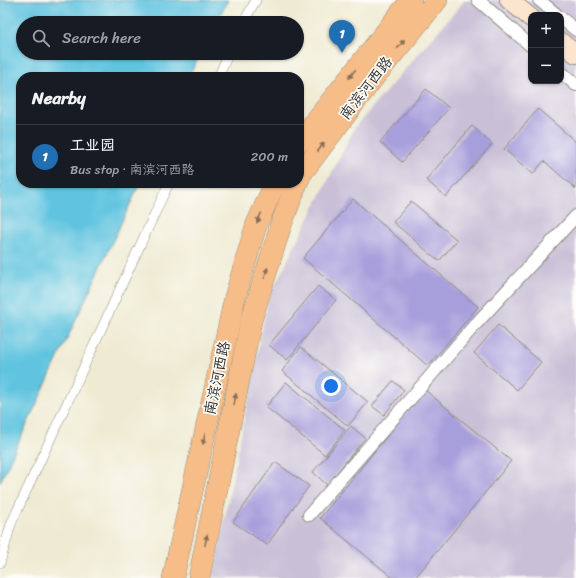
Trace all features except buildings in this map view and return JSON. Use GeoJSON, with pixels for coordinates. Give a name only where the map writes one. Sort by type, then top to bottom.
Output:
{"type":"FeatureCollection","features":[{"type":"Feature","properties":{"kind":"highway","name":"南滨河西路"},"geometry":{"type":"LineString","coordinates":[[304,136],[411,0]]}},
{"type":"Feature","properties":{"kind":"highway","name":"南滨河西路"},"geometry":{"type":"LineString","coordinates":[[304,170],[374,77],[436,0]]}},
{"type":"Feature","properties":{"kind":"highway","name":"南滨河西路"},"geometry":{"type":"LineString","coordinates":[[173,578],[235,297],[256,226],[274,188]]}},
{"type":"Feature","properties":{"kind":"highway","name":"南滨河西路"},"geometry":{"type":"LineString","coordinates":[[199,578],[251,321],[282,222],[296,188]]}},
{"type":"Feature","properties":{"kind":"main road"},"geometry":{"type":"LineString","coordinates":[[509,0],[528,16]]}},
{"type":"Feature","properties":{"kind":"main road"},"geometry":{"type":"LineString","coordinates":[[564,44],[576,54]]}},
{"type":"Feature","properties":{"kind":"street"},"geometry":{"type":"LineString","coordinates":[[247,16],[256,0]]}},
{"type":"Feature","properties":{"kind":"street"},"geometry":{"type":"LineString","coordinates":[[478,0],[528,43]]}},
{"type":"Feature","properties":{"kind":"street"},"geometry":{"type":"LineString","coordinates":[[539,0],[553,12]]}},
{"type":"Feature","properties":{"kind":"street"},"geometry":{"type":"LineString","coordinates":[[564,20],[576,30]]}},
{"type":"Feature","properties":{"kind":"street"},"geometry":{"type":"LineString","coordinates":[[220,72],[226,60]]}},
{"type":"Feature","properties":{"kind":"street"},"geometry":{"type":"LineString","coordinates":[[564,75],[576,85]]}},
{"type":"Feature","properties":{"kind":"street"},"geometry":{"type":"LineString","coordinates":[[0,563],[11,524],[167,188]]}},
{"type":"Feature","properties":{"kind":"street"},"geometry":{"type":"LineString","coordinates":[[309,515],[473,327],[576,216]]}},
{"type":"Feature","properties":{"kind":"shaded area"},"geometry":{"type":"Polygon","coordinates":[[[465,0],[576,0],[576,578],[213,578],[268,299],[355,127],[465,0]]]}},
{"type":"Feature","properties":{"kind":"water"},"geometry":{"type":"Polygon","coordinates":[[[0,0],[228,0],[220,16],[16,16],[16,60],[197,60],[191,72],[16,72],[16,188],[138,188],[0,482],[0,0]]]}},
{"type":"Feature","properties":{"kind":"place","name":"工业园"},"geometry":{"type":"Point","coordinates":[342,53]}}]}
